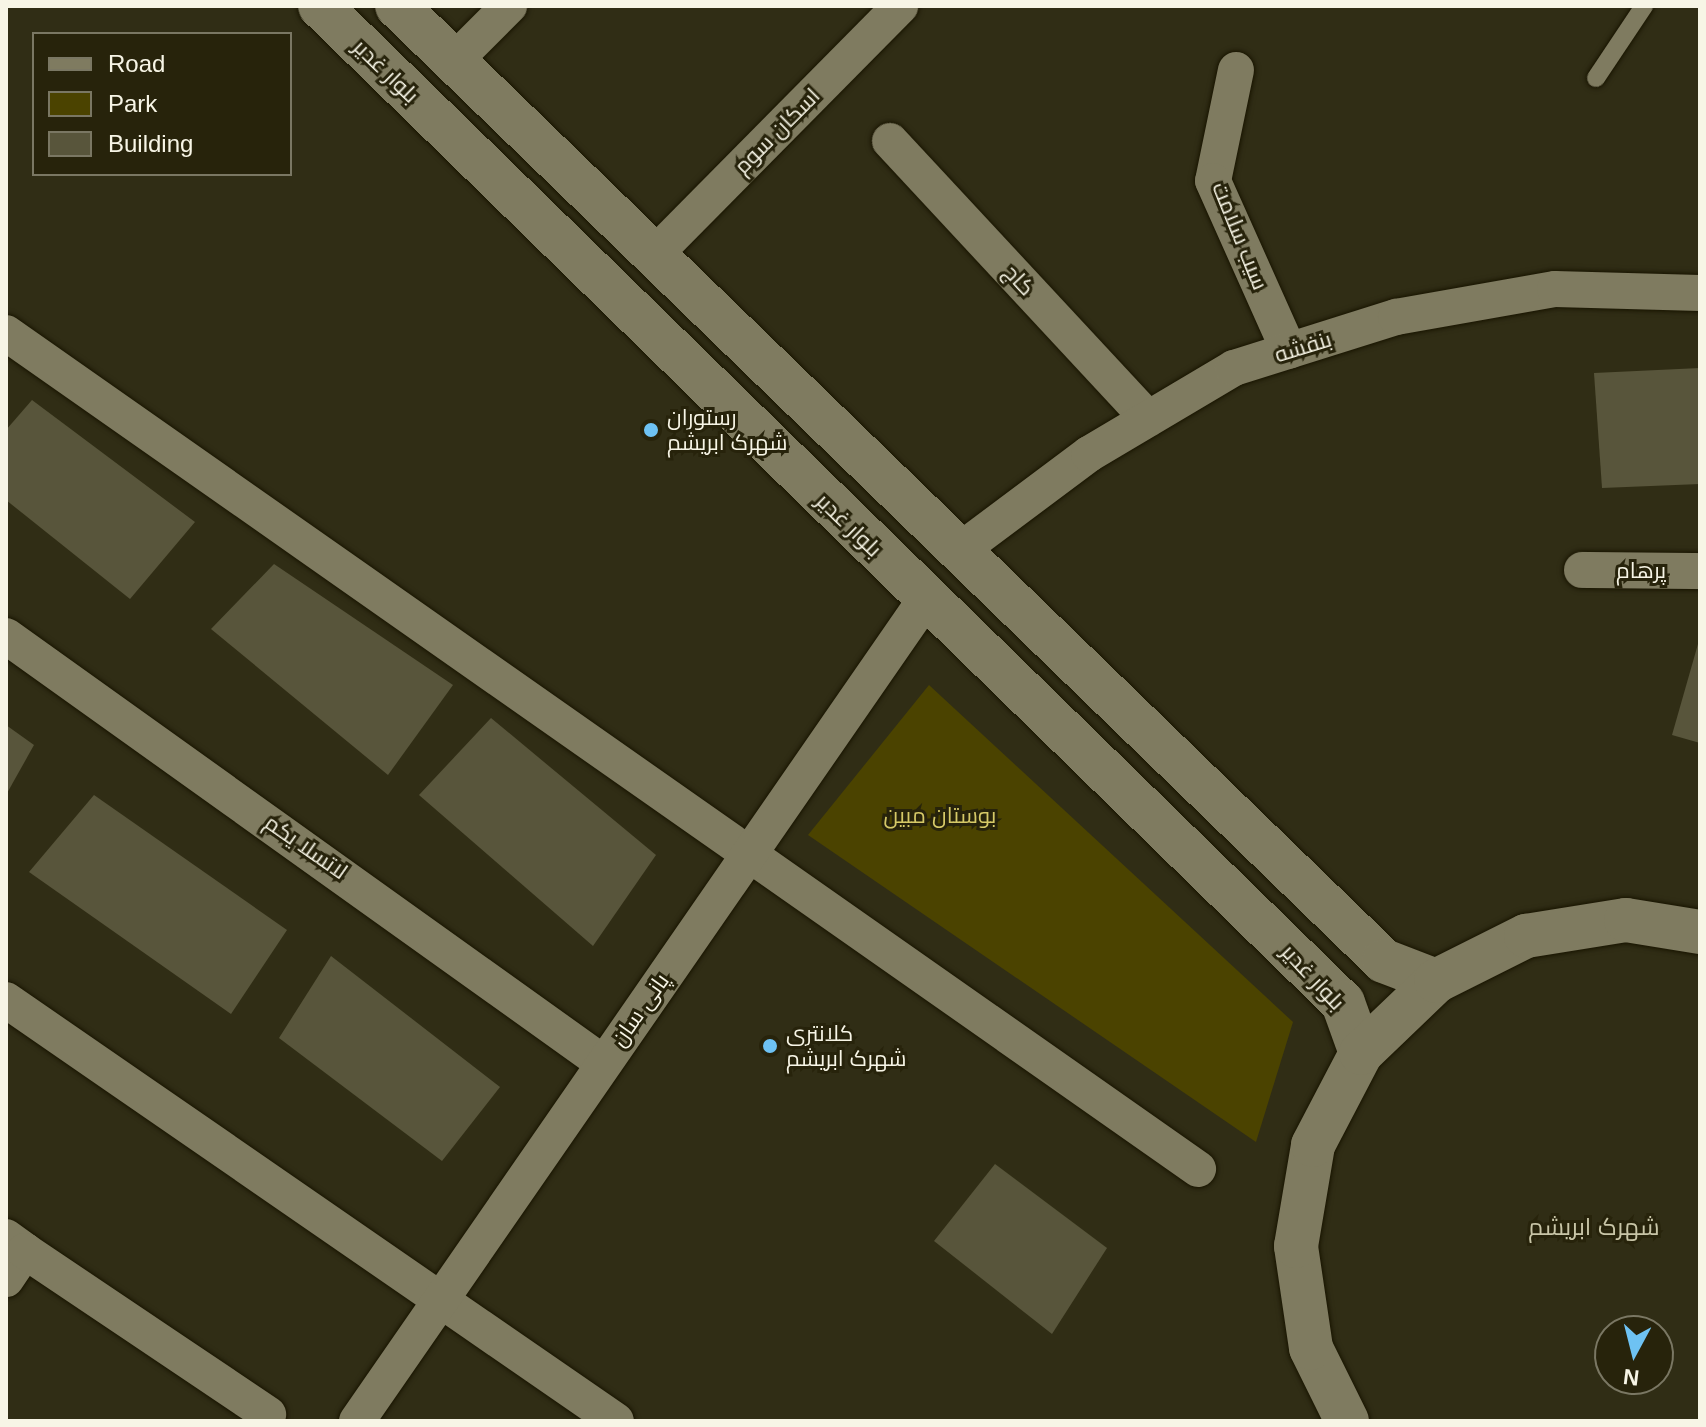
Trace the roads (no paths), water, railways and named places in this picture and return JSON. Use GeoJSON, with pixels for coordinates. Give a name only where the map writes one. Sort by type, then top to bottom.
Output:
{"type":"FeatureCollection","features":[{"type":"Feature","properties":{"kind":"street","name":"بلوار غدیر"},"geometry":{"type":"LineString","coordinates":[[320,6],[925,600],[1343,1003],[1361,1053]]}},
{"type":"Feature","properties":{"kind":"street"},"geometry":{"type":"LineString","coordinates":[[397,6],[1384,961],[1436,981]]}},
{"type":"Feature","properties":{"kind":"street"},"geometry":{"type":"LineString","coordinates":[[454,61],[509,6]]}},
{"type":"Feature","properties":{"kind":"street","name":"اسکان سوم"},"geometry":{"type":"LineString","coordinates":[[654,255],[900,6]]}},
{"type":"Feature","properties":{"kind":"street","name":"سیب سلامت"},"geometry":{"type":"LineString","coordinates":[[1236,70],[1213,181],[1289,351]]}},
{"type":"Feature","properties":{"kind":"street","name":"کاج"},"geometry":{"type":"LineString","coordinates":[[890,141],[1148,419]]}},
{"type":"Feature","properties":{"kind":"street","name":"بنفشه"},"geometry":{"type":"LineString","coordinates":[[958,552],[1148,419],[1234,368],[1396,317],[1555,289],[1700,293]]}},
{"type":"Feature","properties":{"kind":"street"},"geometry":{"type":"LineString","coordinates":[[6,333],[1198,1169]]}},
{"type":"Feature","properties":{"kind":"street","name":"پرهام"},"geometry":{"type":"LineString","coordinates":[[1582,570],[1700,571]]}},
{"type":"Feature","properties":{"kind":"street","name":"پانی سان"},"geometry":{"type":"LineString","coordinates":[[357,1421],[925,600]]}},
{"type":"Feature","properties":{"kind":"street","name":"لاتسلا یکم"},"geometry":{"type":"LineString","coordinates":[[6,636],[603,1063]]}},
{"type":"Feature","properties":{"kind":"street"},"geometry":{"type":"LineString","coordinates":[[1347,1421],[1311,1348],[1296,1246],[1313,1145],[1361,1053],[1436,981],[1526,936],[1626,920],[1700,932]]}},
{"type":"Feature","properties":{"kind":"street"},"geometry":{"type":"LineString","coordinates":[[12,1018],[441,1300],[616,1421]]}},
{"type":"Feature","properties":{"kind":"street"},"geometry":{"type":"LineString","coordinates":[[12,1256],[268,1414]]}},
{"type":"Feature","properties":{"kind":"lane"},"geometry":{"type":"LineString","coordinates":[[1596,78],[1644,6]]}},
{"type":"Feature","properties":{"kind":"place","name":"رستوران شهرک ابریشم"},"geometry":{"type":"Point","coordinates":[651,430]}},
{"type":"Feature","properties":{"kind":"place","name":"کلانتری شهرک ابریشم"},"geometry":{"type":"Point","coordinates":[770,1046]}},
{"type":"Feature","properties":{"kind":"district","name":"شهرک ابریشم"},"geometry":{"type":"Point","coordinates":[1594,1227]}},
{"type":"Feature","properties":{"kind":"park label","name":"بوستان مبین"},"geometry":{"type":"Point","coordinates":[940,816]}}]}
